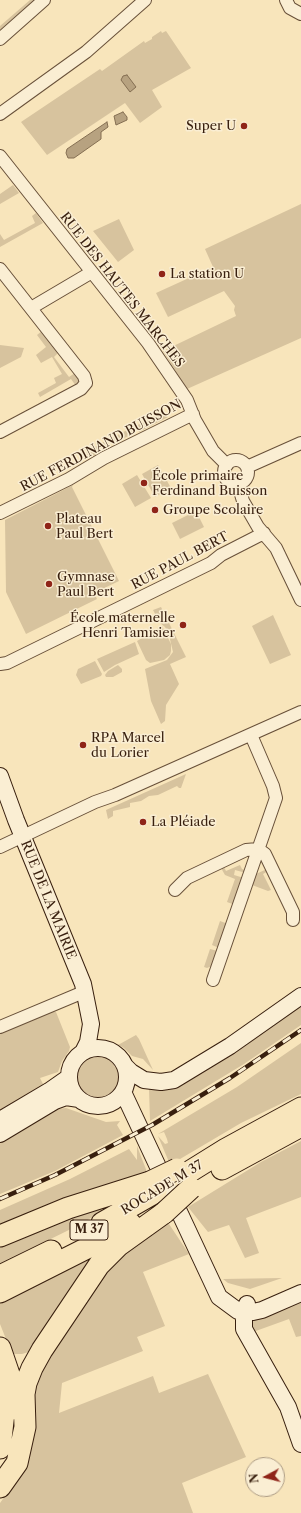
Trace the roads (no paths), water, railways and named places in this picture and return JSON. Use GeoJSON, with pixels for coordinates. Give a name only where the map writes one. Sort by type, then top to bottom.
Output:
{"type":"FeatureCollection","features":[{"type":"Feature","properties":{"kind":"highway","name":"ROCADE M 37"},"geometry":{"type":"LineString","coordinates":[[0,1276],[25,1272],[95,1244],[183,1178],[272,1123],[301,1108]]}},
{"type":"Feature","properties":{"kind":"highway","name":"ROCADE M 37"},"geometry":{"type":"LineString","coordinates":[[183,1178],[237,1160],[301,1126]]}},
{"type":"Feature","properties":{"kind":"highway"},"geometry":{"type":"LineString","coordinates":[[0,1236],[74,1206],[158,1198]]}},
{"type":"Feature","properties":{"kind":"highway"},"geometry":{"type":"LineString","coordinates":[[0,1486],[17,1463],[25,1427],[24,1394],[26,1383],[32,1368],[42,1350],[99,1265],[118,1246],[158,1198]]}},
{"type":"Feature","properties":{"kind":"highway","name":"ROCADE M 37"},"geometry":{"type":"LineString","coordinates":[[0,1292],[25,1272]]}},
{"type":"Feature","properties":{"kind":"highway"},"geometry":{"type":"LineString","coordinates":[[0,1486],[12,1458],[17,1425],[14,1389],[2,1358],[29,1359],[42,1350]]}},
{"type":"Feature","properties":{"kind":"highway"},"geometry":{"type":"LineString","coordinates":[[0,1390],[3,1403],[0,1448]]}},
{"type":"Feature","properties":{"kind":"street"},"geometry":{"type":"LineString","coordinates":[[0,39],[44,0]]}},
{"type":"Feature","properties":{"kind":"street"},"geometry":{"type":"LineString","coordinates":[[0,114],[86,52],[144,0]]}},
{"type":"Feature","properties":{"kind":"street"},"geometry":{"type":"LineString","coordinates":[[286,0],[290,8],[301,14]]}},
{"type":"Feature","properties":{"kind":"street","name":"RUE DES HAUTES MARCHES"},"geometry":{"type":"LineString","coordinates":[[0,156],[148,343],[187,400],[192,414],[213,451],[227,464]]}},
{"type":"Feature","properties":{"kind":"street"},"geometry":{"type":"LineString","coordinates":[[0,269],[84,376],[86,383],[82,389],[0,432]]}},
{"type":"Feature","properties":{"kind":"street"},"geometry":{"type":"LineString","coordinates":[[31,308],[92,272]]}},
{"type":"Feature","properties":{"kind":"street","name":"RUE FERDINAND BUISSON"},"geometry":{"type":"LineString","coordinates":[[0,513],[73,477],[104,458],[192,414]]}},
{"type":"Feature","properties":{"kind":"street"},"geometry":{"type":"LineString","coordinates":[[247,467],[301,443]]}},
{"type":"Feature","properties":{"kind":"street"},"geometry":{"type":"LineString","coordinates":[[238,460],[247,467],[247,478],[238,484],[230,483],[225,476],[225,468],[227,464],[238,460]]}},
{"type":"Feature","properties":{"kind":"street"},"geometry":{"type":"LineString","coordinates":[[238,484],[243,501],[258,527],[276,548],[301,600]]}},
{"type":"Feature","properties":{"kind":"street","name":"RUE PAUL BERT"},"geometry":{"type":"LineString","coordinates":[[0,664],[7,663],[211,563],[221,555],[264,533]]}},
{"type":"Feature","properties":{"kind":"street"},"geometry":{"type":"LineString","coordinates":[[0,847],[95,802],[109,798],[301,712]]}},
{"type":"Feature","properties":{"kind":"street"},"geometry":{"type":"LineString","coordinates":[[213,980],[276,798],[273,786],[251,735]]}},
{"type":"Feature","properties":{"kind":"street","name":"RUE DE LA MAIRIE"},"geometry":{"type":"LineString","coordinates":[[0,776],[22,836],[86,991],[91,1024],[88,1042],[83,1052]]}},
{"type":"Feature","properties":{"kind":"street"},"geometry":{"type":"LineString","coordinates":[[175,890],[187,878],[246,850],[258,849],[265,854],[293,912],[293,920]]}},
{"type":"Feature","properties":{"kind":"street"},"geometry":{"type":"LineString","coordinates":[[0,1027],[86,991]]}},
{"type":"Feature","properties":{"kind":"street"},"geometry":{"type":"LineString","coordinates":[[137,1123],[114,1110],[102,1106],[89,1105],[79,1099],[73,1092],[69,1077],[72,1064],[83,1052],[95,1048],[108,1050],[118,1056],[131,1072],[144,1080],[165,1082],[178,1078],[230,1046],[301,996]]}},
{"type":"Feature","properties":{"kind":"street","name":"RUE DE LA MAIRIE"},"geometry":{"type":"LineString","coordinates":[[91,1024],[108,1050]]}},
{"type":"Feature","properties":{"kind":"street"},"geometry":{"type":"LineString","coordinates":[[125,1066],[128,1076],[124,1091],[137,1123],[148,1141],[191,1240],[219,1297],[232,1308],[246,1307],[262,1310],[301,1293]]}},
{"type":"Feature","properties":{"kind":"street"},"geometry":{"type":"LineString","coordinates":[[0,1120],[49,1091],[69,1077]]}},
{"type":"Feature","properties":{"kind":"street"},"geometry":{"type":"LineString","coordinates":[[102,1106],[116,1101],[124,1091],[144,1080]]}},
{"type":"Feature","properties":{"kind":"street"},"geometry":{"type":"LineString","coordinates":[[0,1134],[55,1101],[66,1097],[79,1099]]}},
{"type":"Feature","properties":{"kind":"street"},"geometry":{"type":"LineString","coordinates":[[246,1307],[258,1300],[301,1285]]}},
{"type":"Feature","properties":{"kind":"street"},"geometry":{"type":"LineString","coordinates":[[246,1307],[244,1329],[288,1407],[299,1432]]}},
{"type":"Feature","properties":{"kind":"railway"},"geometry":{"type":"LineString","coordinates":[[0,1199],[55,1175],[152,1125],[230,1078],[301,1030]]}},
{"type":"Feature","properties":{"kind":"place","name":"Super U"},"geometry":{"type":"Point","coordinates":[244,126]}},
{"type":"Feature","properties":{"kind":"place","name":"La station U"},"geometry":{"type":"Point","coordinates":[162,274]}},
{"type":"Feature","properties":{"kind":"place","name":"École primaire Ferdinand Buisson"},"geometry":{"type":"Point","coordinates":[144,483]}},
{"type":"Feature","properties":{"kind":"place","name":"Groupe Scolaire"},"geometry":{"type":"Point","coordinates":[155,510]}},
{"type":"Feature","properties":{"kind":"place","name":"Plateau Paul Bert"},"geometry":{"type":"Point","coordinates":[48,526]}},
{"type":"Feature","properties":{"kind":"place","name":"Gymnase Paul Bert"},"geometry":{"type":"Point","coordinates":[49,584]}},
{"type":"Feature","properties":{"kind":"place","name":"École maternelle Henri Tamisier"},"geometry":{"type":"Point","coordinates":[183,625]}},
{"type":"Feature","properties":{"kind":"place","name":"RPA Marcel du Lorier"},"geometry":{"type":"Point","coordinates":[83,745]}},
{"type":"Feature","properties":{"kind":"place","name":"La Pléiade"},"geometry":{"type":"Point","coordinates":[143,822]}}]}
